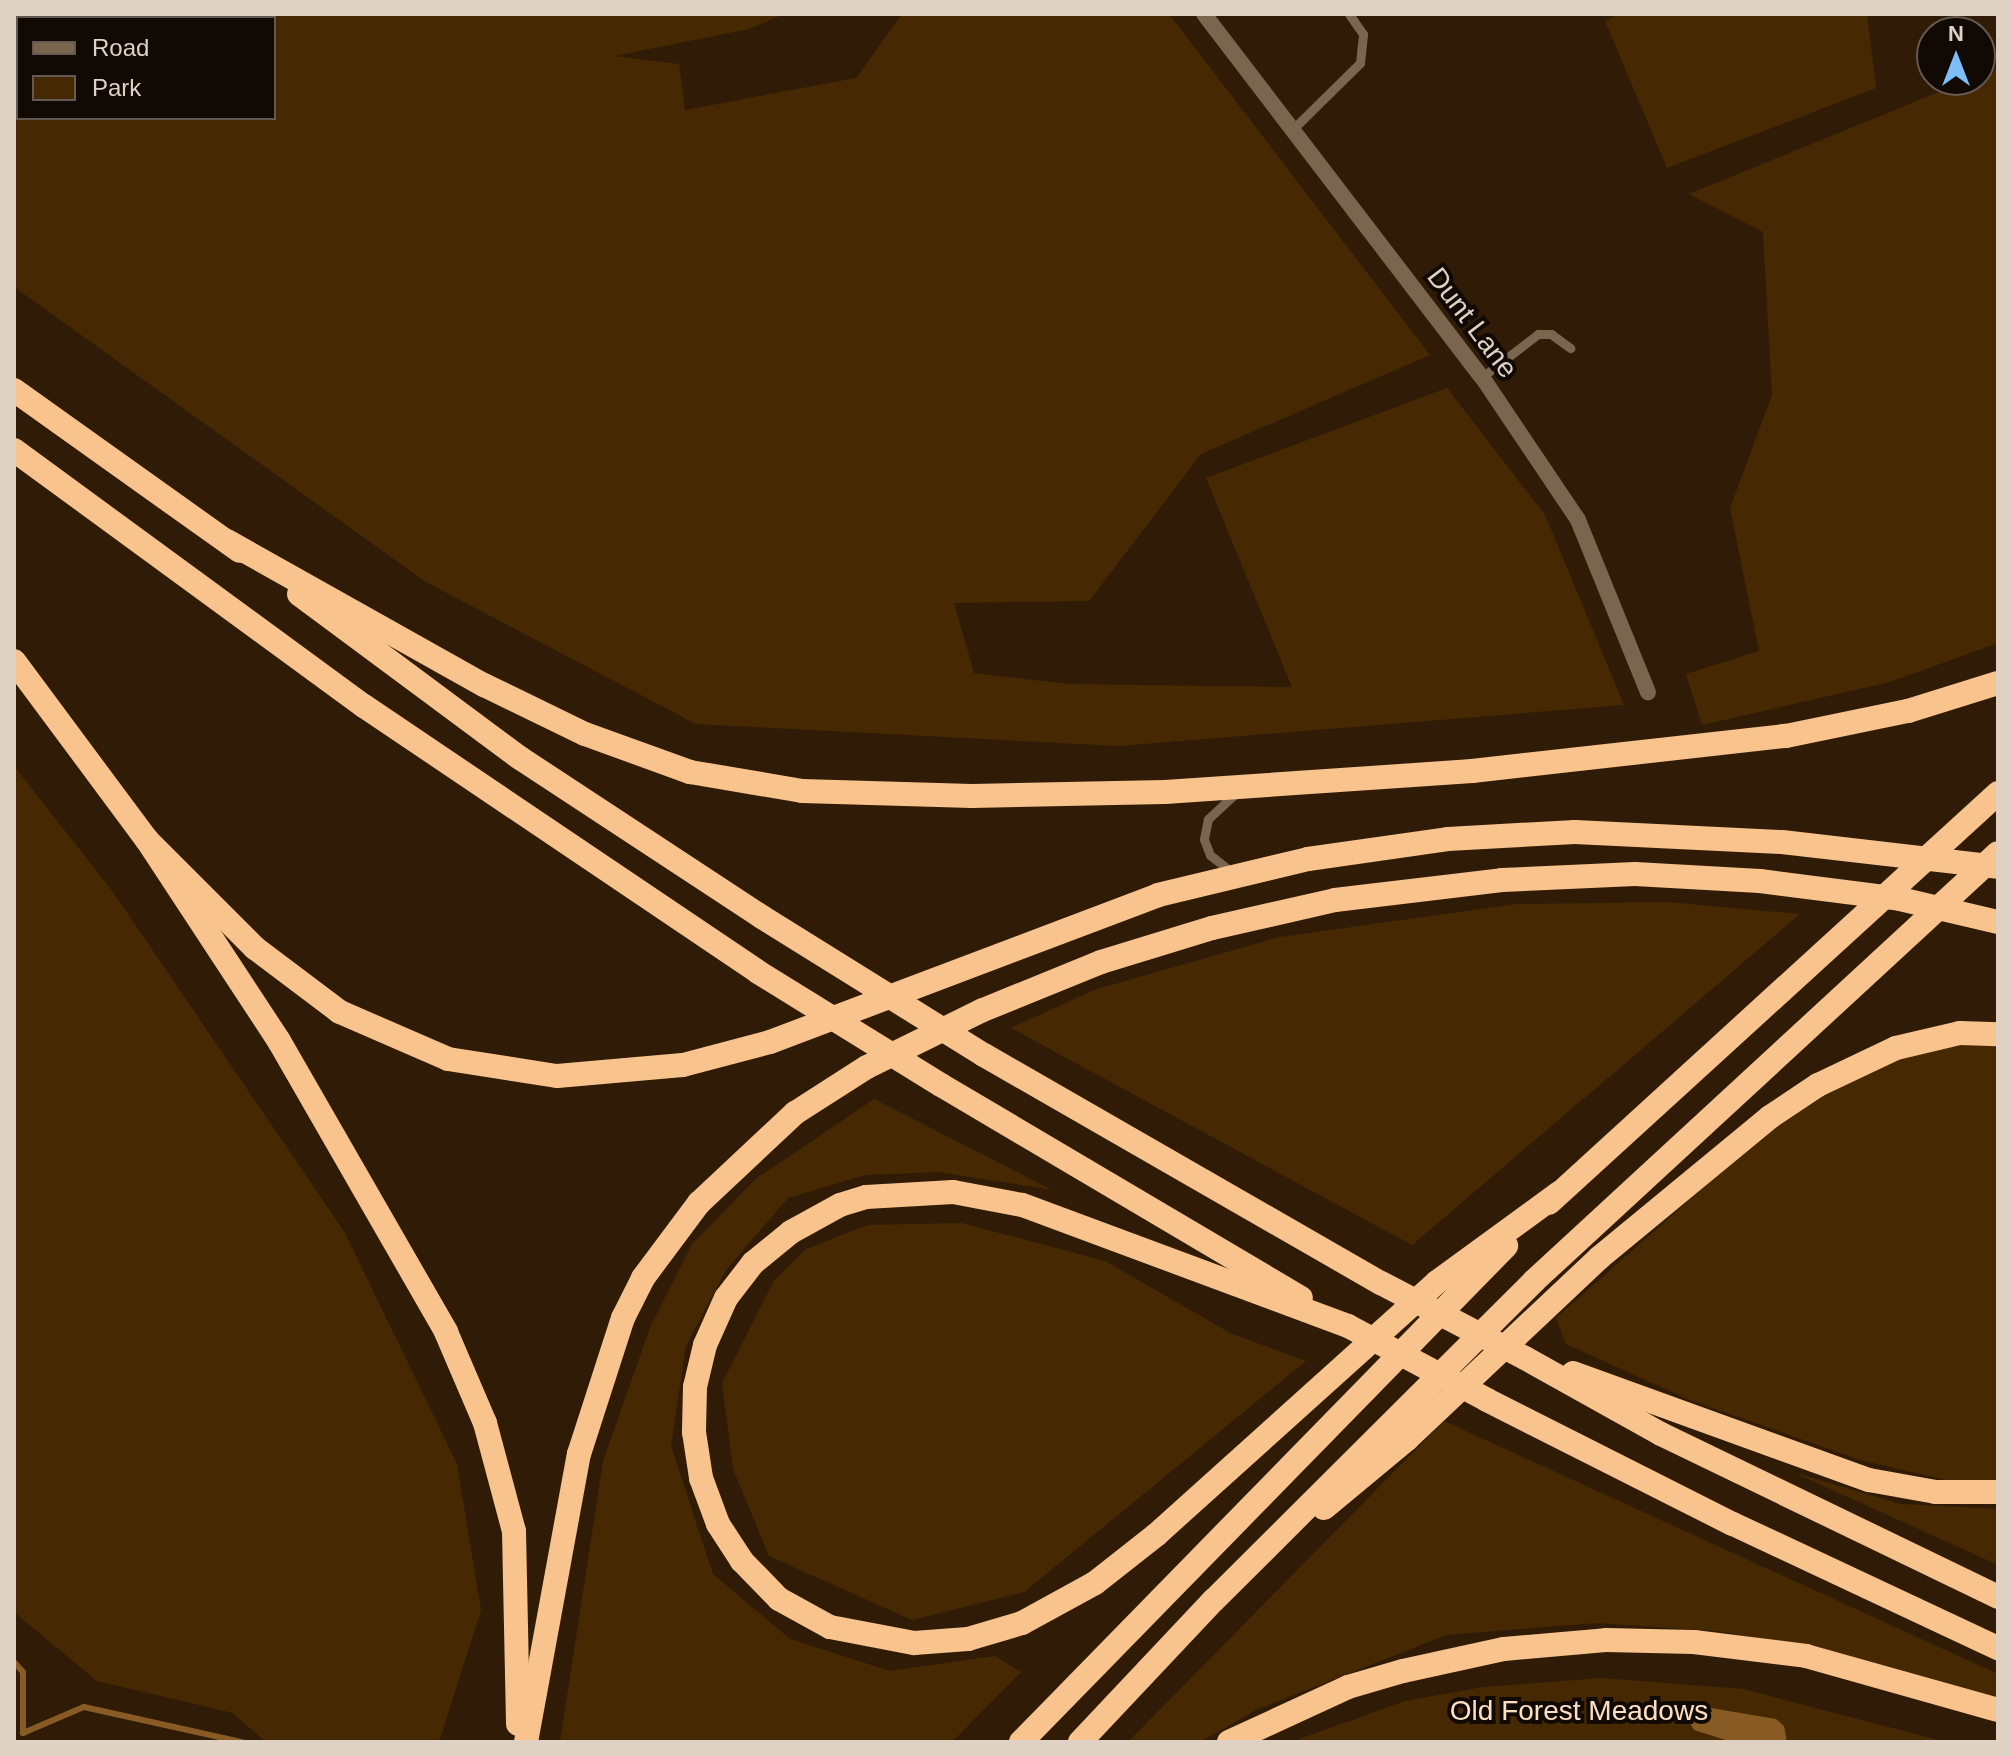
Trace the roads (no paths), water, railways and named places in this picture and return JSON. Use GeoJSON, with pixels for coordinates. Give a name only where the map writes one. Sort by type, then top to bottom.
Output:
{"type":"FeatureCollection","features":[{"type":"Feature","properties":{"kind":"highway"},"geometry":{"type":"LineString","coordinates":[[14,390],[227,541],[520,758],[762,917],[984,1055],[1381,1283],[1661,1434],[1998,1597]]}},
{"type":"Feature","properties":{"kind":"highway"},"geometry":{"type":"LineString","coordinates":[[14,450],[364,706],[758,972],[941,1085],[1348,1326],[1733,1524],[1998,1648]]}},
{"type":"Feature","properties":{"kind":"highway"},"geometry":{"type":"LineString","coordinates":[[227,541],[529,709],[629,753],[690,772],[802,791],[866,795],[1240,789],[1581,761],[1782,736],[1908,711],[1998,683]]}},
{"type":"Feature","properties":{"kind":"highway"},"geometry":{"type":"LineString","coordinates":[[14,661],[147,840],[337,1136],[466,1377],[498,1463],[514,1531],[518,1742]]}},
{"type":"Feature","properties":{"kind":"highway"},"geometry":{"type":"LineString","coordinates":[[1021,1742],[1559,1193],[1998,793]]}},
{"type":"Feature","properties":{"kind":"highway"},"geometry":{"type":"LineString","coordinates":[[147,840],[255,948],[340,1012],[448,1059],[557,1076],[672,1067],[770,1042],[1158,895],[1236,875],[1370,849],[1508,835],[1637,832],[1782,842],[1998,867]]}},
{"type":"Feature","properties":{"kind":"highway"},"geometry":{"type":"LineString","coordinates":[[1080,1742],[1214,1600],[1556,1259],[1998,853]]}},
{"type":"Feature","properties":{"kind":"highway"},"geometry":{"type":"LineString","coordinates":[[526,1742],[579,1454],[623,1318],[643,1278],[699,1203],[795,1113],[867,1067],[983,1010],[1101,962],[1212,928],[1335,900],[1488,881],[1635,874],[1760,881],[1900,899],[1998,922]]}},
{"type":"Feature","properties":{"kind":"highway"},"geometry":{"type":"LineString","coordinates":[[1214,1600],[1407,1439],[1599,1258],[1770,1117],[1818,1085],[1896,1048],[1960,1033],[1998,1034]]}},
{"type":"Feature","properties":{"kind":"highway"},"geometry":{"type":"LineString","coordinates":[[1348,1326],[1022,1205],[953,1192],[866,1197],[840,1205],[791,1232],[753,1263],[726,1298],[705,1345],[695,1387],[694,1432],[701,1478],[718,1524],[742,1561],[779,1599],[830,1627],[914,1643],[968,1639],[1022,1623],[1095,1583],[1156,1535],[1437,1282],[1559,1193]]}},
{"type":"Feature","properties":{"kind":"highway"},"geometry":{"type":"LineString","coordinates":[[1525,1358],[1869,1480],[1936,1492],[1998,1492]]}},
{"type":"Feature","properties":{"kind":"highway"},"geometry":{"type":"LineString","coordinates":[[1229,1742],[1348,1687],[1403,1671],[1504,1649],[1606,1640],[1694,1642],[1806,1656],[1998,1710]]}},
{"type":"Feature","properties":{"kind":"street","name":"Dunt Lane"},"geometry":{"type":"LineString","coordinates":[[1204,14],[1482,377],[1578,520],[1648,692]]}},
{"type":"Feature","properties":{"kind":"lane"},"geometry":{"type":"LineString","coordinates":[[1293,129],[1360,63],[1363,34],[1349,14]]}},
{"type":"Feature","properties":{"kind":"lane"},"geometry":{"type":"LineString","coordinates":[[1482,377],[1538,334],[1551,334],[1570,348]]}},
{"type":"Feature","properties":{"kind":"lane"},"geometry":{"type":"LineString","coordinates":[[1236,875],[1210,855],[1204,839],[1208,819],[1240,789]]}},
{"type":"Feature","properties":{"kind":"waterway"},"geometry":{"type":"LineString","coordinates":[[14,1662],[23,1672],[23,1733],[84,1707],[242,1742]]}},
{"type":"Feature","properties":{"kind":"park label","name":"Old Forest Meadows"},"geometry":{"type":"Point","coordinates":[1579,1711]}}]}
